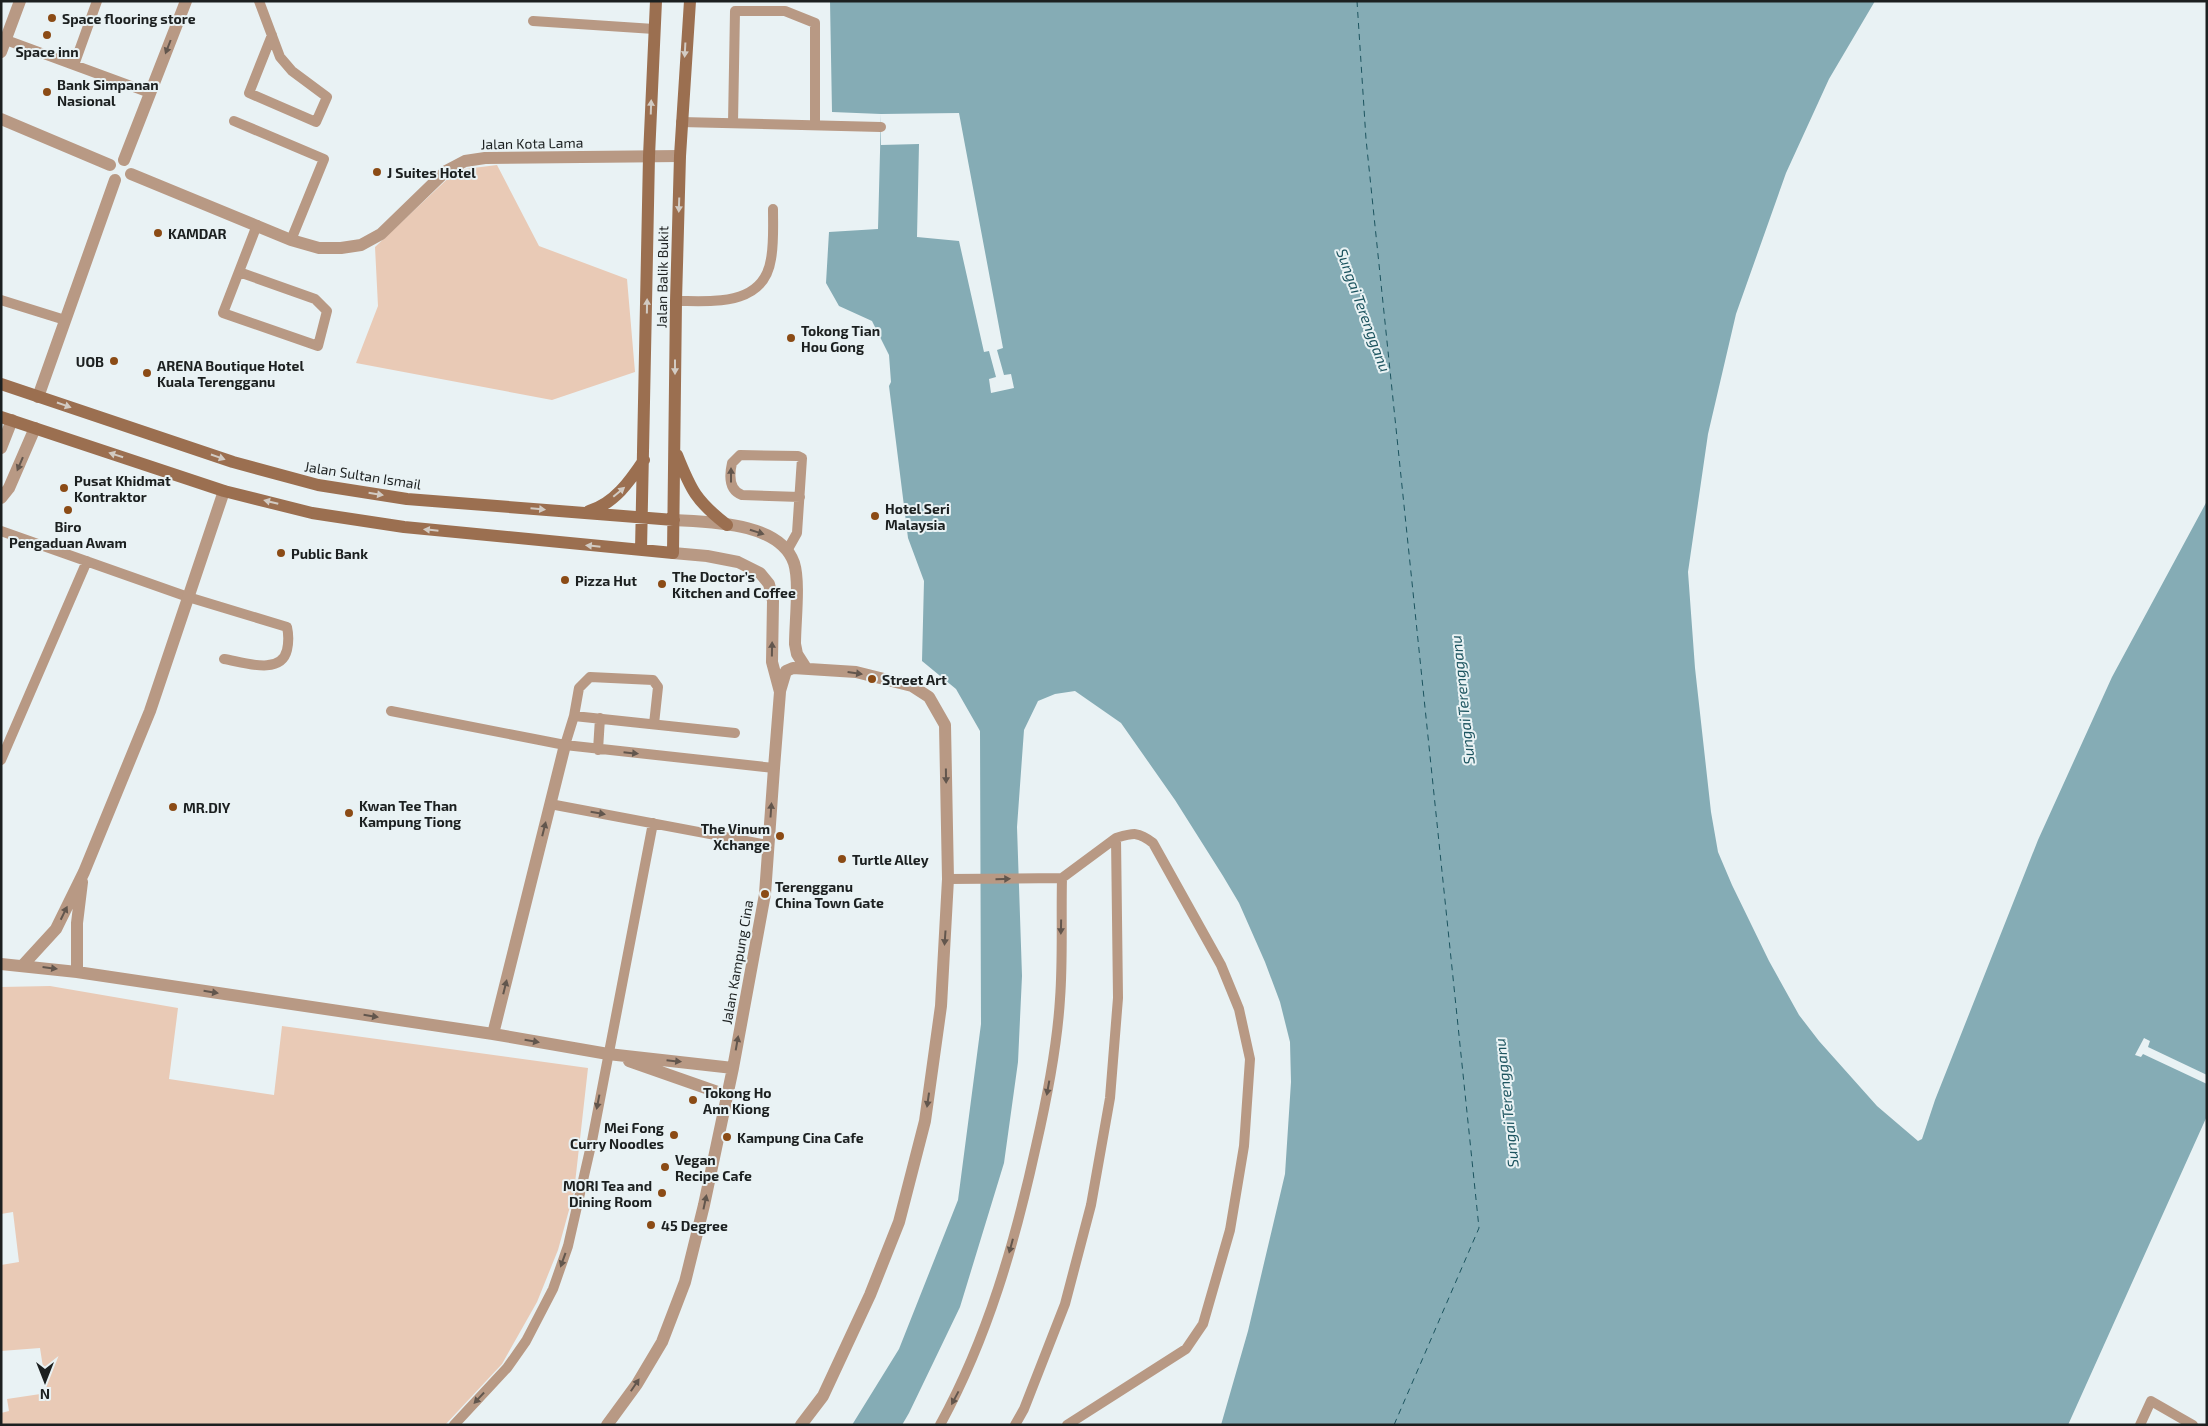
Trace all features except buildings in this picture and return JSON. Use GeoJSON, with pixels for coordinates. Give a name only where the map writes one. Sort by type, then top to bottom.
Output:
{"type":"FeatureCollection","features":[{"type":"Feature","properties":{"kind":"main road","name":"Jalan Balik Bukit"},"geometry":{"type":"LineString","coordinates":[[641,550],[649,156],[656,1]]}},
{"type":"Feature","properties":{"kind":"main road","name":"Jalan Balik Bukit"},"geometry":{"type":"LineString","coordinates":[[673,554],[676,301],[681,122],[690,1]]}},
{"type":"Feature","properties":{"kind":"main road","name":"Jalan Sultan Ismail"},"geometry":{"type":"LineString","coordinates":[[1,384],[233,462],[318,485],[407,499],[674,520]]}},
{"type":"Feature","properties":{"kind":"main road"},"geometry":{"type":"LineString","coordinates":[[7,418],[224,491],[312,512],[404,527],[673,554]]}},
{"type":"Feature","properties":{"kind":"main road"},"geometry":{"type":"LineString","coordinates":[[675,450],[695,496],[705,508],[726,525]]}},
{"type":"Feature","properties":{"kind":"main road"},"geometry":{"type":"LineString","coordinates":[[583,513],[599,508],[625,487],[644,460]]}},
{"type":"Feature","properties":{"kind":"street"},"geometry":{"type":"LineString","coordinates":[[3,46],[20,1]]}},
{"type":"Feature","properties":{"kind":"street"},"geometry":{"type":"LineString","coordinates":[[124,160],[186,1]]}},
{"type":"Feature","properties":{"kind":"street"},"geometry":{"type":"LineString","coordinates":[[1,119],[110,165]]}},
{"type":"Feature","properties":{"kind":"street","name":"Jalan Kota Lama"},"geometry":{"type":"LineString","coordinates":[[131,174],[291,240],[319,248],[341,248],[361,245],[381,234],[446,171],[465,161],[485,158],[680,156]]}},
{"type":"Feature","properties":{"kind":"street"},"geometry":{"type":"LineString","coordinates":[[110,165],[115,161],[124,160]]}},
{"type":"Feature","properties":{"kind":"street"},"geometry":{"type":"LineString","coordinates":[[115,180],[126,180],[131,174],[130,166],[124,160]]}},
{"type":"Feature","properties":{"kind":"street"},"geometry":{"type":"LineString","coordinates":[[110,165],[110,174],[115,180]]}},
{"type":"Feature","properties":{"kind":"street"},"geometry":{"type":"LineString","coordinates":[[38,397],[115,180]]}},
{"type":"Feature","properties":{"kind":"street"},"geometry":{"type":"LineString","coordinates":[[1,448],[7,418]]}},
{"type":"Feature","properties":{"kind":"street"},"geometry":{"type":"LineString","coordinates":[[1,498],[9,488],[35,428]]}},
{"type":"Feature","properties":{"kind":"street"},"geometry":{"type":"LineString","coordinates":[[23,965],[56,929],[84,872],[150,711],[224,491]]}},
{"type":"Feature","properties":{"kind":"street"},"geometry":{"type":"LineString","coordinates":[[674,520],[726,525],[752,530],[774,537],[788,549],[794,564],[796,578],[795,644],[806,668]]}},
{"type":"Feature","properties":{"kind":"street","name":"Jalan Kampung Cina"},"geometry":{"type":"LineString","coordinates":[[607,1425],[637,1384],[662,1342],[685,1282],[704,1205],[733,1068],[764,894],[780,692],[772,662],[773,601],[769,584],[760,573],[738,562],[707,556],[673,554]]}},
{"type":"Feature","properties":{"kind":"street"},"geometry":{"type":"LineString","coordinates":[[780,692],[786,671],[793,668],[856,672],[912,686],[929,697],[945,725],[948,879],[941,1006],[926,1112],[899,1222],[870,1295],[823,1396],[801,1425]]}},
{"type":"Feature","properties":{"kind":"street"},"geometry":{"type":"LineString","coordinates":[[493,1034],[565,745]]}},
{"type":"Feature","properties":{"kind":"street"},"geometry":{"type":"LineString","coordinates":[[77,972],[77,923],[84,872]]}},
{"type":"Feature","properties":{"kind":"street"},"geometry":{"type":"LineString","coordinates":[[1,964],[77,972],[493,1034],[608,1054],[733,1068]]}},
{"type":"Feature","properties":{"kind":"street"},"geometry":{"type":"LineString","coordinates":[[608,1054],[726,1095]]}},
{"type":"Feature","properties":{"kind":"lane"},"geometry":{"type":"LineString","coordinates":[[74,65],[97,1]]}},
{"type":"Feature","properties":{"kind":"lane"},"geometry":{"type":"LineString","coordinates":[[259,1],[272,35],[280,57],[292,71],[327,97],[316,122],[249,93],[272,35]]}},
{"type":"Feature","properties":{"kind":"lane"},"geometry":{"type":"LineString","coordinates":[[733,123],[735,11],[785,11],[815,23],[814,125]]}},
{"type":"Feature","properties":{"kind":"lane"},"geometry":{"type":"LineString","coordinates":[[533,21],[654,29]]}},
{"type":"Feature","properties":{"kind":"lane"},"geometry":{"type":"LineString","coordinates":[[3,46],[74,65],[150,93]]}},
{"type":"Feature","properties":{"kind":"lane"},"geometry":{"type":"LineString","coordinates":[[234,121],[324,160],[291,240]]}},
{"type":"Feature","properties":{"kind":"lane"},"geometry":{"type":"LineString","coordinates":[[681,122],[881,127]]}},
{"type":"Feature","properties":{"kind":"lane"},"geometry":{"type":"LineString","coordinates":[[676,301],[727,300],[743,296],[758,286],[767,274],[771,259],[773,209]]}},
{"type":"Feature","properties":{"kind":"lane"},"geometry":{"type":"LineString","coordinates":[[239,272],[315,299],[326,312],[318,346],[223,313],[239,272],[257,226]]}},
{"type":"Feature","properties":{"kind":"lane"},"geometry":{"type":"LineString","coordinates":[[1,300],[65,320]]}},
{"type":"Feature","properties":{"kind":"lane"},"geometry":{"type":"LineString","coordinates":[[788,549],[798,532],[800,497],[802,458],[798,456],[740,455],[732,463],[731,482],[737,493],[742,496],[800,497]]}},
{"type":"Feature","properties":{"kind":"lane"},"geometry":{"type":"LineString","coordinates":[[1,531],[188,597],[287,627],[290,637],[286,655],[281,662],[272,666],[224,659]]}},
{"type":"Feature","properties":{"kind":"lane"},"geometry":{"type":"LineString","coordinates":[[1,760],[87,561]]}},
{"type":"Feature","properties":{"kind":"lane"},"geometry":{"type":"LineString","coordinates":[[565,745],[574,716],[579,688],[590,677],[653,680],[658,687],[654,724]]}},
{"type":"Feature","properties":{"kind":"lane"},"geometry":{"type":"LineString","coordinates":[[391,711],[598,750],[774,768]]}},
{"type":"Feature","properties":{"kind":"lane"},"geometry":{"type":"LineString","coordinates":[[574,716],[735,733]]}},
{"type":"Feature","properties":{"kind":"lane"},"geometry":{"type":"LineString","coordinates":[[598,750],[600,718]]}},
{"type":"Feature","properties":{"kind":"lane"},"geometry":{"type":"LineString","coordinates":[[550,804],[768,845]]}},
{"type":"Feature","properties":{"kind":"lane"},"geometry":{"type":"LineString","coordinates":[[454,1425],[507,1368],[526,1341],[553,1290],[568,1246],[579,1206],[653,823]]}},
{"type":"Feature","properties":{"kind":"lane"},"geometry":{"type":"LineString","coordinates":[[948,879],[1062,878],[1116,838],[1135,833],[1146,838],[1153,844],[1222,965],[1238,1009],[1250,1059],[1244,1146],[1230,1230],[1203,1324],[1186,1349],[1067,1425]]}},
{"type":"Feature","properties":{"kind":"lane"},"geometry":{"type":"LineString","coordinates":[[1015,1425],[1024,1409],[1065,1304],[1091,1205],[1110,1098],[1118,998],[1116,838]]}},
{"type":"Feature","properties":{"kind":"lane"},"geometry":{"type":"LineString","coordinates":[[940,1425],[962,1384],[1000,1286],[1029,1178],[1049,1088],[1060,1000],[1062,878]]}},
{"type":"Feature","properties":{"kind":"lane"},"geometry":{"type":"LineString","coordinates":[[2140,1425],[2151,1401],[2193,1425]]}},
{"type":"Feature","properties":{"kind":"shaded area"},"geometry":{"type":"Polygon","coordinates":[[[497,165],[539,246],[627,279],[635,372],[552,400],[356,363],[378,306],[375,247],[457,170],[497,165]]]}},
{"type":"Feature","properties":{"kind":"shaded area"},"geometry":{"type":"Polygon","coordinates":[[[50,986],[178,1008],[169,1079],[274,1095],[282,1026],[588,1068],[574,1192],[558,1250],[537,1302],[502,1364],[445,1425],[1,1425],[1,1413],[9,1411],[7,1399],[47,1393],[40,1348],[1,1351],[1,1265],[19,1262],[13,1212],[1,1214],[1,987],[50,986]]]}},
{"type":"Feature","properties":{"kind":"water","name":"Sungai Terengganu"},"geometry":{"type":"Polygon","coordinates":[[[830,1],[1875,1],[1829,79],[1786,173],[1736,314],[1708,434],[1688,572],[1695,668],[1711,812],[1718,852],[1732,885],[1769,961],[1799,1015],[1819,1041],[1877,1106],[1918,1141],[1922,1139],[1935,1100],[2038,840],[2112,677],[2207,501],[2207,1116],[2068,1425],[1221,1425],[1248,1331],[1285,1174],[1291,1082],[1290,1042],[1280,1002],[1265,962],[1239,903],[1223,876],[1175,800],[1121,723],[1075,691],[1055,694],[1038,701],[1024,730],[1017,827],[1022,976],[1018,1062],[1004,1163],[960,1307],[909,1413],[902,1425],[852,1425],[899,1349],[958,1200],[981,1024],[980,731],[956,689],[922,661],[924,581],[908,538],[889,386],[891,382],[889,355],[872,321],[839,306],[826,283],[829,232],[878,229],[881,114],[832,112],[830,1]]]}},
{"type":"Feature","properties":{"kind":"pier"},"geometry":{"type":"Polygon","coordinates":[[[959,113],[1003,348],[997,350],[1004,375],[1011,374],[1014,388],[991,393],[989,379],[996,377],[989,351],[984,352],[959,241],[917,237],[919,144],[881,145],[881,114],[959,113]]]}},
{"type":"Feature","properties":{"kind":"pier"},"geometry":{"type":"Polygon","coordinates":[[[2144,1038],[2150,1041],[2148,1047],[2207,1075],[2207,1084],[2143,1054],[2141,1057],[2135,1055],[2144,1038]]]}},
{"type":"Feature","properties":{"kind":"ferry route"},"geometry":{"type":"LineString","coordinates":[[1357,1],[1366,139],[1479,1228],[1394,1425]]}},
{"type":"Feature","properties":{"kind":"place","name":"Space flooring store"},"geometry":{"type":"Point","coordinates":[52,18]}},
{"type":"Feature","properties":{"kind":"place","name":"Space inn"},"geometry":{"type":"Point","coordinates":[47,35]}},
{"type":"Feature","properties":{"kind":"place","name":"Bank Simpanan Nasional"},"geometry":{"type":"Point","coordinates":[47,92]}},
{"type":"Feature","properties":{"kind":"place","name":"J Suites Hotel"},"geometry":{"type":"Point","coordinates":[377,172]}},
{"type":"Feature","properties":{"kind":"place","name":"KAMDAR"},"geometry":{"type":"Point","coordinates":[158,233]}},
{"type":"Feature","properties":{"kind":"place","name":"Tokong Tian Hou Gong"},"geometry":{"type":"Point","coordinates":[791,338]}},
{"type":"Feature","properties":{"kind":"place","name":"UOB"},"geometry":{"type":"Point","coordinates":[114,361]}},
{"type":"Feature","properties":{"kind":"place","name":"ARENA Boutique Hotel Kuala Terengganu"},"geometry":{"type":"Point","coordinates":[147,373]}},
{"type":"Feature","properties":{"kind":"place","name":"Pusat Khidmat Kontraktor"},"geometry":{"type":"Point","coordinates":[64,488]}},
{"type":"Feature","properties":{"kind":"place","name":"Biro Pengaduan Awam"},"geometry":{"type":"Point","coordinates":[68,510]}},
{"type":"Feature","properties":{"kind":"place","name":"Hotel Seri Malaysia"},"geometry":{"type":"Point","coordinates":[875,516]}},
{"type":"Feature","properties":{"kind":"place","name":"Public Bank"},"geometry":{"type":"Point","coordinates":[281,553]}},
{"type":"Feature","properties":{"kind":"place","name":"Pizza Hut"},"geometry":{"type":"Point","coordinates":[565,580]}},
{"type":"Feature","properties":{"kind":"place","name":"The Doctor’s Kitchen and Coffee"},"geometry":{"type":"Point","coordinates":[662,584]}},
{"type":"Feature","properties":{"kind":"place","name":"Street Art"},"geometry":{"type":"Point","coordinates":[872,679]}},
{"type":"Feature","properties":{"kind":"place","name":"MR.DIY"},"geometry":{"type":"Point","coordinates":[173,807]}},
{"type":"Feature","properties":{"kind":"place","name":"Kwan Tee Than Kampung Tiong"},"geometry":{"type":"Point","coordinates":[349,813]}},
{"type":"Feature","properties":{"kind":"place","name":"The Vinum Xchange"},"geometry":{"type":"Point","coordinates":[780,836]}},
{"type":"Feature","properties":{"kind":"place","name":"Turtle Alley"},"geometry":{"type":"Point","coordinates":[842,859]}},
{"type":"Feature","properties":{"kind":"place","name":"Terengganu China Town Gate"},"geometry":{"type":"Point","coordinates":[765,894]}},
{"type":"Feature","properties":{"kind":"place","name":"Tokong Ho Ann Kiong"},"geometry":{"type":"Point","coordinates":[693,1100]}},
{"type":"Feature","properties":{"kind":"place","name":"Mei Fong Curry Noodles"},"geometry":{"type":"Point","coordinates":[674,1135]}},
{"type":"Feature","properties":{"kind":"place","name":"Kampung Cina Cafe"},"geometry":{"type":"Point","coordinates":[727,1137]}},
{"type":"Feature","properties":{"kind":"place","name":"Vegan Recipe Cafe"},"geometry":{"type":"Point","coordinates":[665,1167]}},
{"type":"Feature","properties":{"kind":"place","name":"MORI Tea and Dining Room"},"geometry":{"type":"Point","coordinates":[662,1193]}},
{"type":"Feature","properties":{"kind":"place","name":"45 Degree"},"geometry":{"type":"Point","coordinates":[651,1225]}}]}
